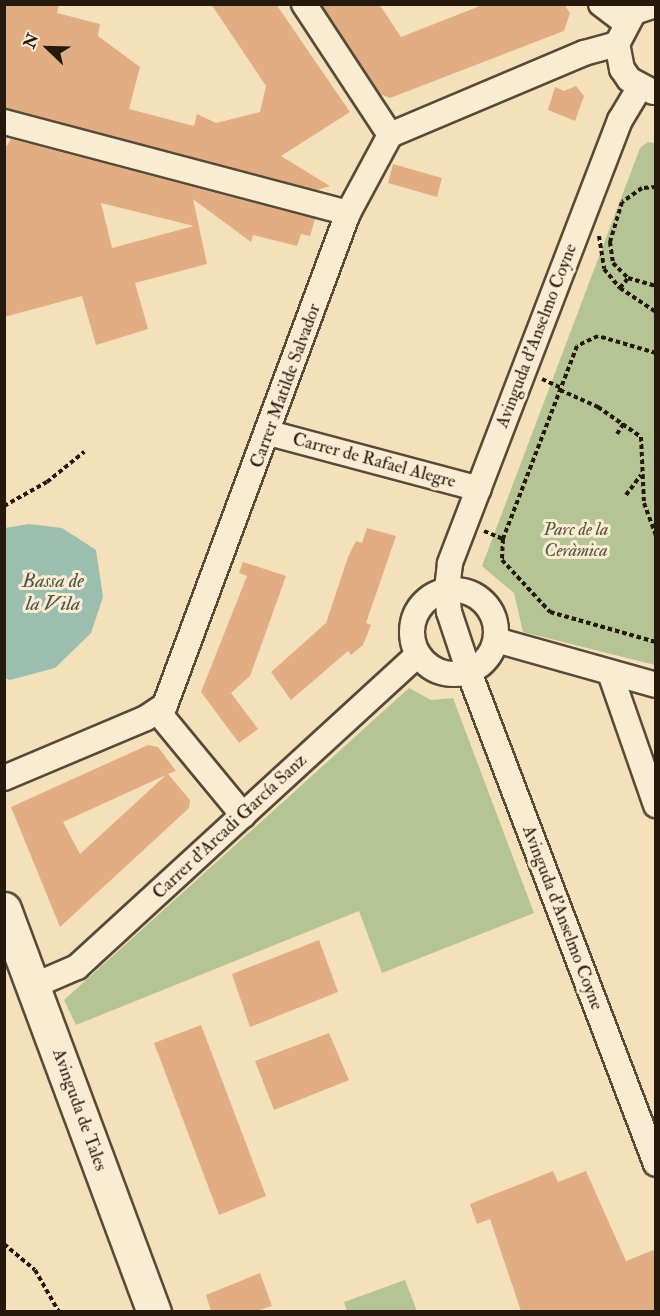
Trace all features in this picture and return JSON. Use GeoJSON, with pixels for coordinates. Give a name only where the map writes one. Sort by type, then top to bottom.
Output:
{"type":"FeatureCollection","features":[{"type":"Feature","properties":{"kind":"main road","name":"Avinguda de Tales"},"geometry":{"type":"LineString","coordinates":[[4,909],[154,1311]]}},
{"type":"Feature","properties":{"kind":"street"},"geometry":{"type":"LineString","coordinates":[[304,4],[390,135],[584,52],[621,33],[634,12],[656,5]]}},
{"type":"Feature","properties":{"kind":"street"},"geometry":{"type":"LineString","coordinates":[[601,4],[621,33],[622,69],[648,89]]}},
{"type":"Feature","properties":{"kind":"street","name":"Avinguda d'Anselmo Coyne"},"geometry":{"type":"LineString","coordinates":[[648,89],[620,120],[450,564],[447,590],[449,612],[469,672],[656,1164]]}},
{"type":"Feature","properties":{"kind":"street"},"geometry":{"type":"LineString","coordinates":[[4,122],[348,213]]}},
{"type":"Feature","properties":{"kind":"street","name":"Carrer Matilde Salvador"},"geometry":{"type":"LineString","coordinates":[[158,712],[179,674],[348,213],[390,135]]}},
{"type":"Feature","properties":{"kind":"street","name":"Carrer de Rafael Alegre"},"geometry":{"type":"LineString","coordinates":[[269,433],[479,489]]}},
{"type":"Feature","properties":{"kind":"street"},"geometry":{"type":"LineString","coordinates":[[447,590],[473,594],[480,600],[492,613],[495,640],[486,659],[469,672],[450,674],[431,668],[418,654],[411,635],[415,614],[428,598],[447,590]]}},
{"type":"Feature","properties":{"kind":"street"},"geometry":{"type":"LineString","coordinates":[[495,640],[656,685]]}},
{"type":"Feature","properties":{"kind":"street","name":"Carrer d'Arcadi García Sanz"},"geometry":{"type":"LineString","coordinates":[[33,986],[77,968],[418,654]]}},
{"type":"Feature","properties":{"kind":"street"},"geometry":{"type":"LineString","coordinates":[[610,673],[656,805]]}},
{"type":"Feature","properties":{"kind":"street"},"geometry":{"type":"LineString","coordinates":[[4,778],[158,712],[243,815]]}},
{"type":"Feature","properties":{"kind":"path"},"geometry":{"type":"LineString","coordinates":[[656,188],[642,189],[622,202],[614,221],[613,262],[628,278],[656,286]]}},
{"type":"Feature","properties":{"kind":"path"},"geometry":{"type":"LineString","coordinates":[[591,195],[604,269],[620,288],[656,312]]}},
{"type":"Feature","properties":{"kind":"path"},"geometry":{"type":"LineString","coordinates":[[620,288],[628,278]]}},
{"type":"Feature","properties":{"kind":"path"},"geometry":{"type":"LineString","coordinates":[[656,353],[598,336],[577,346],[502,539],[502,560],[550,612],[656,642]]}},
{"type":"Feature","properties":{"kind":"path"},"geometry":{"type":"LineString","coordinates":[[560,390],[624,423],[640,437],[644,503],[656,536]]}},
{"type":"Feature","properties":{"kind":"path"},"geometry":{"type":"LineString","coordinates":[[618,434],[624,423]]}},
{"type":"Feature","properties":{"kind":"path"},"geometry":{"type":"LineString","coordinates":[[4,506],[47,482],[84,452]]}},
{"type":"Feature","properties":{"kind":"path"},"geometry":{"type":"LineString","coordinates":[[626,495],[642,474]]}},
{"type":"Feature","properties":{"kind":"path"},"geometry":{"type":"LineString","coordinates":[[4,1244],[35,1270],[59,1311]]}},
{"type":"Feature","properties":{"kind":"green space","name":"Parc de la Ceràmica"},"geometry":{"type":"Polygon","coordinates":[[[648,142],[656,143],[655,665],[523,632],[514,593],[482,566],[640,148],[648,142]]]}},
{"type":"Feature","properties":{"kind":"green space"},"geometry":{"type":"Polygon","coordinates":[[[409,688],[431,700],[453,698],[534,913],[382,973],[359,911],[76,1025],[64,1000],[409,688]]]}},
{"type":"Feature","properties":{"kind":"green space"},"geometry":{"type":"Polygon","coordinates":[[[405,1280],[417,1311],[347,1311],[344,1302],[405,1280]]]}},
{"type":"Feature","properties":{"kind":"water","name":"Bassa de la Vila"},"geometry":{"type":"Polygon","coordinates":[[[29,524],[62,528],[96,550],[103,597],[91,633],[55,668],[10,680],[4,678],[5,528],[29,524]]]}},
{"type":"Feature","properties":{"kind":"building"},"geometry":{"type":"Polygon","coordinates":[[[4,4],[59,4],[57,13],[100,24],[98,36],[140,67],[129,109],[194,126],[197,114],[216,123],[260,112],[266,86],[211,4],[276,4],[350,112],[281,156],[330,186],[317,190],[4,108],[4,4]]]}},
{"type":"Feature","properties":{"kind":"building"},"geometry":{"type":"Polygon","coordinates":[[[321,4],[379,4],[401,37],[485,4],[564,4],[570,13],[564,31],[390,98],[380,94],[321,4]]]}},
{"type":"Feature","properties":{"kind":"building"},"geometry":{"type":"Polygon","coordinates":[[[576,86],[584,96],[575,121],[548,110],[555,87],[564,91],[576,86]]]}},
{"type":"Feature","properties":{"kind":"building"},"geometry":{"type":"Polygon","coordinates":[[[11,139],[315,219],[310,236],[301,234],[297,246],[253,235],[251,242],[193,199],[207,264],[135,283],[148,329],[96,345],[82,296],[4,317],[4,150],[11,139]],[[101,203],[112,248],[194,226],[101,203]]]}},
{"type":"Feature","properties":{"kind":"building"},"geometry":{"type":"Polygon","coordinates":[[[393,164],[442,178],[437,197],[388,183],[393,164]]]}},
{"type":"Feature","properties":{"kind":"building"},"geometry":{"type":"Polygon","coordinates":[[[367,528],[396,536],[366,623],[371,625],[363,645],[351,655],[348,651],[291,700],[271,672],[326,623],[348,557],[356,541],[362,543],[367,528]]]}},
{"type":"Feature","properties":{"kind":"building"},"geometry":{"type":"Polygon","coordinates":[[[243,562],[286,576],[250,676],[231,693],[258,729],[239,743],[201,692],[247,576],[239,573],[243,562]]]}},
{"type":"Feature","properties":{"kind":"building"},"geometry":{"type":"Polygon","coordinates":[[[148,745],[158,747],[176,771],[168,774],[190,800],[189,808],[60,927],[11,807],[148,745]],[[166,775],[63,822],[80,854],[166,775]]]}},
{"type":"Feature","properties":{"kind":"building"},"geometry":{"type":"Polygon","coordinates":[[[319,940],[338,992],[250,1027],[232,974],[319,940]]]}},
{"type":"Feature","properties":{"kind":"building"},"geometry":{"type":"Polygon","coordinates":[[[201,1025],[266,1196],[219,1215],[154,1043],[201,1025]]]}},
{"type":"Feature","properties":{"kind":"building"},"geometry":{"type":"Polygon","coordinates":[[[329,1033],[349,1080],[274,1110],[255,1061],[329,1033]]]}},
{"type":"Feature","properties":{"kind":"building"},"geometry":{"type":"Polygon","coordinates":[[[553,1171],[558,1182],[586,1171],[626,1261],[656,1249],[656,1311],[521,1311],[490,1219],[477,1224],[470,1204],[553,1171]]]}},
{"type":"Feature","properties":{"kind":"building"},"geometry":{"type":"Polygon","coordinates":[[[260,1273],[272,1306],[256,1311],[211,1311],[206,1295],[260,1273]]]}}]}
